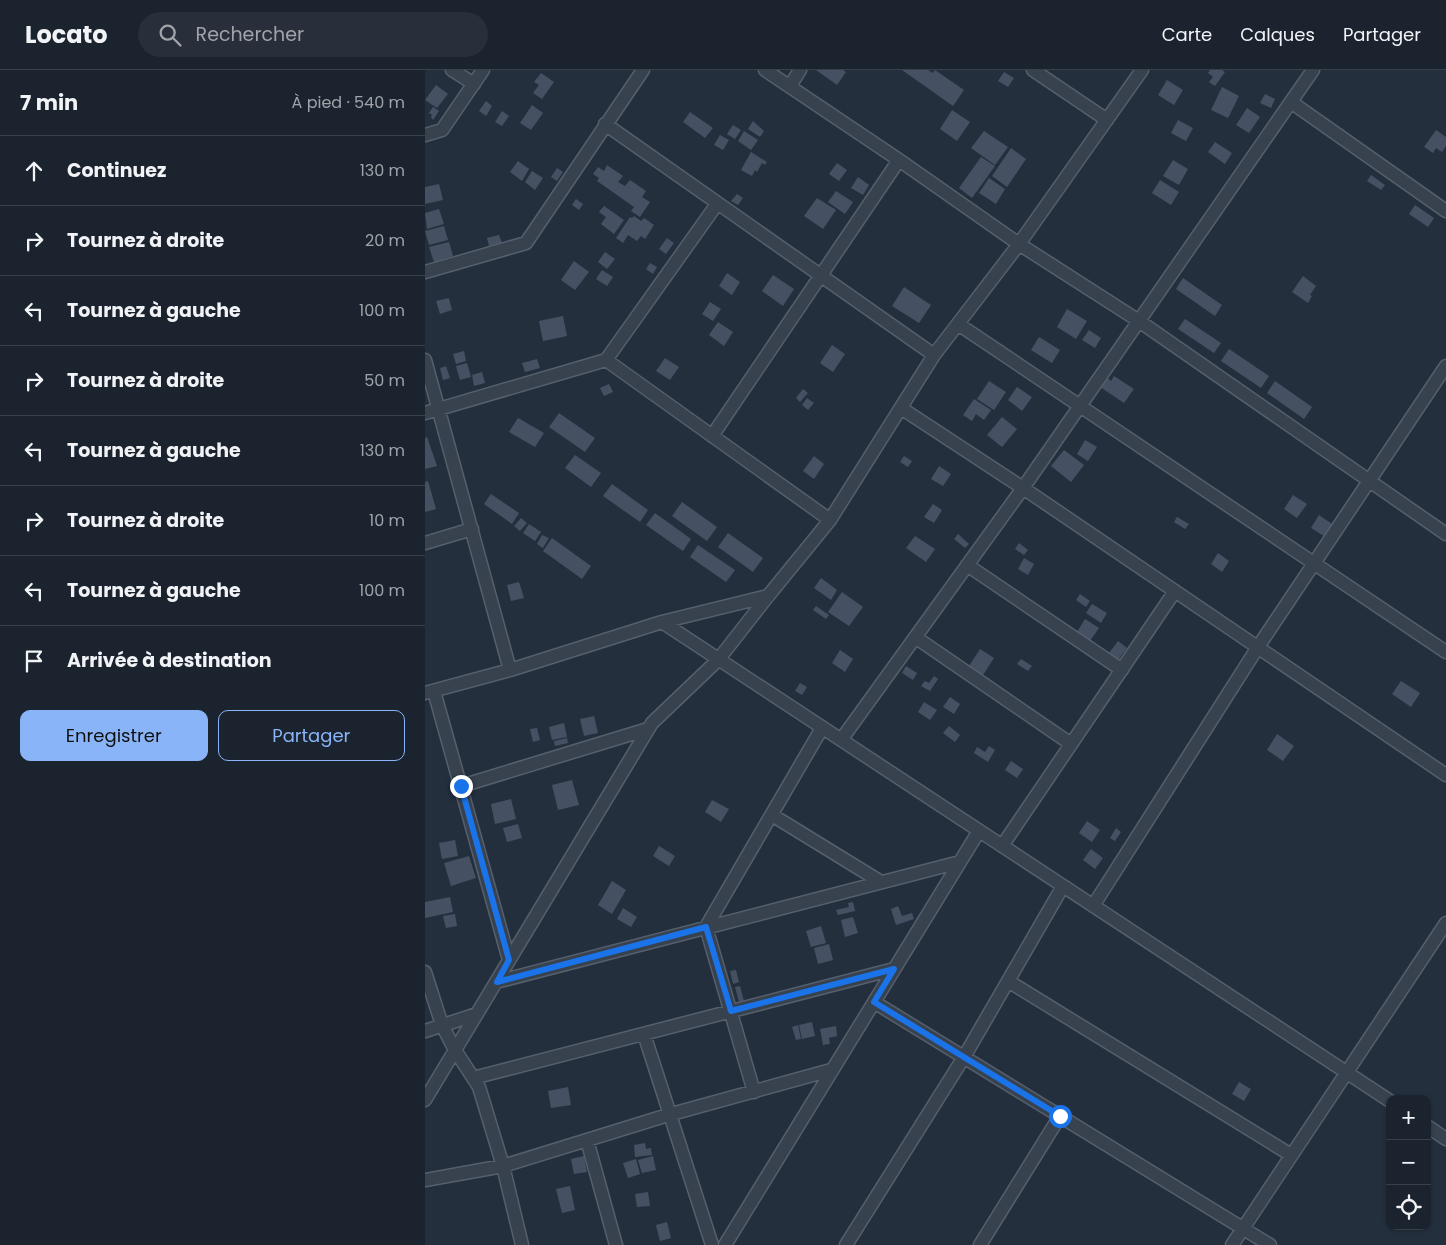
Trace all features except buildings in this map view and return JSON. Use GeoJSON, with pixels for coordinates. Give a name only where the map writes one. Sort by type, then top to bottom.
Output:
{"type":"FeatureCollection","features":[{"type":"Feature","properties":{"kind":"street"},"geometry":{"type":"LineString","coordinates":[[453,70],[474,84]]}},
{"type":"Feature","properties":{"kind":"street"},"geometry":{"type":"LineString","coordinates":[[425,135],[442,130],[483,70]]}},
{"type":"Feature","properties":{"kind":"street"},"geometry":{"type":"LineString","coordinates":[[425,272],[526,243],[643,70]]}},
{"type":"Feature","properties":{"kind":"street"},"geometry":{"type":"LineString","coordinates":[[765,70],[1019,244],[1139,322],[1446,534]]}},
{"type":"Feature","properties":{"kind":"street"},"geometry":{"type":"LineString","coordinates":[[790,86],[800,70]]}},
{"type":"Feature","properties":{"kind":"street"},"geometry":{"type":"LineString","coordinates":[[1033,70],[1107,120]]}},
{"type":"Feature","properties":{"kind":"street"},"geometry":{"type":"LineString","coordinates":[[425,1100],[652,723],[718,660],[830,520],[934,355],[1019,244],[1142,70]]}},
{"type":"Feature","properties":{"kind":"street"},"geometry":{"type":"LineString","coordinates":[[841,740],[1023,488],[1313,70]]}},
{"type":"Feature","properties":{"kind":"street"},"geometry":{"type":"LineString","coordinates":[[1291,102],[1446,211]]}},
{"type":"Feature","properties":{"kind":"street"},"geometry":{"type":"LineString","coordinates":[[605,124],[934,355]]}},
{"type":"Feature","properties":{"kind":"street"},"geometry":{"type":"LineString","coordinates":[[712,436],[899,160]]}},
{"type":"Feature","properties":{"kind":"street"},"geometry":{"type":"LineString","coordinates":[[425,413],[606,360],[717,204]]}},
{"type":"Feature","properties":{"kind":"street"},"geometry":{"type":"LineString","coordinates":[[958,324],[1446,652]]}},
{"type":"Feature","properties":{"kind":"street"},"geometry":{"type":"LineString","coordinates":[[425,360],[510,670]]}},
{"type":"Feature","properties":{"kind":"street"},"geometry":{"type":"LineString","coordinates":[[606,360],[830,520]]}},
{"type":"Feature","properties":{"kind":"street"},"geometry":{"type":"LineString","coordinates":[[1093,906],[1257,648],[1446,366]]}},
{"type":"Feature","properties":{"kind":"street"},"geometry":{"type":"LineString","coordinates":[[901,408],[1023,488],[1446,776]]}},
{"type":"Feature","properties":{"kind":"street"},"geometry":{"type":"LineString","coordinates":[[425,542],[471,530]]}},
{"type":"Feature","properties":{"kind":"street"},"geometry":{"type":"LineString","coordinates":[[967,565],[1122,670]]}},
{"type":"Feature","properties":{"kind":"street"},"geometry":{"type":"LineString","coordinates":[[1002,846],[1175,592]]}},
{"type":"Feature","properties":{"kind":"street"},"geometry":{"type":"LineString","coordinates":[[509,960],[461,786],[430,692],[510,670],[662,622],[768,596]]}},
{"type":"Feature","properties":{"kind":"street"},"geometry":{"type":"LineString","coordinates":[[662,622],[1386,1099]]}},
{"type":"Feature","properties":{"kind":"street"},"geometry":{"type":"LineString","coordinates":[[915,637],[1071,744]]}},
{"type":"Feature","properties":{"kind":"street"},"geometry":{"type":"LineString","coordinates":[[754,1092],[706,927],[822,728]]}},
{"type":"Feature","properties":{"kind":"street"},"geometry":{"type":"LineString","coordinates":[[461,786],[648,729]]}},
{"type":"Feature","properties":{"kind":"street"},"geometry":{"type":"LineString","coordinates":[[772,815],[881,882]]}},
{"type":"Feature","properties":{"kind":"street"},"geometry":{"type":"LineString","coordinates":[[725,1245],[979,831]]}},
{"type":"Feature","properties":{"kind":"street"},"geometry":{"type":"LineString","coordinates":[[497,982],[959,862]]}},
{"type":"Feature","properties":{"kind":"street"},"geometry":{"type":"LineString","coordinates":[[846,1245],[964,1057],[1063,886]]}},
{"type":"Feature","properties":{"kind":"street"},"geometry":{"type":"LineString","coordinates":[[1232,1245],[1446,923]]}},
{"type":"Feature","properties":{"kind":"street"},"geometry":{"type":"LineString","coordinates":[[473,1078],[894,969]]}},
{"type":"Feature","properties":{"kind":"street"},"geometry":{"type":"LineString","coordinates":[[425,972],[442,1025],[455,1050],[479,1087],[503,1166],[521,1245]]}},
{"type":"Feature","properties":{"kind":"street"},"geometry":{"type":"LineString","coordinates":[[1008,981],[1291,1155]]}},
{"type":"Feature","properties":{"kind":"street"},"geometry":{"type":"LineString","coordinates":[[874,1002],[1270,1245]]}},
{"type":"Feature","properties":{"kind":"street"},"geometry":{"type":"LineString","coordinates":[[425,1031],[477,1014]]}},
{"type":"Feature","properties":{"kind":"street"},"geometry":{"type":"LineString","coordinates":[[644,1034],[712,1245]]}},
{"type":"Feature","properties":{"kind":"street"},"geometry":{"type":"LineString","coordinates":[[425,1180],[503,1166],[670,1115],[831,1070]]}},
{"type":"Feature","properties":{"kind":"street"},"geometry":{"type":"LineString","coordinates":[[980,1245],[1060,1116]]}},
{"type":"Feature","properties":{"kind":"street"},"geometry":{"type":"LineString","coordinates":[[1431,1129],[1446,1138]]}},
{"type":"Feature","properties":{"kind":"street"},"geometry":{"type":"LineString","coordinates":[[587,1140],[616,1245]]}},
{"type":"Feature","properties":{"kind":"route"},"geometry":{"type":"LineString","coordinates":[[461,786],[509,960],[497,982],[706,927],[731,1011],[894,969],[874,1002],[1060,1116]]}}]}
